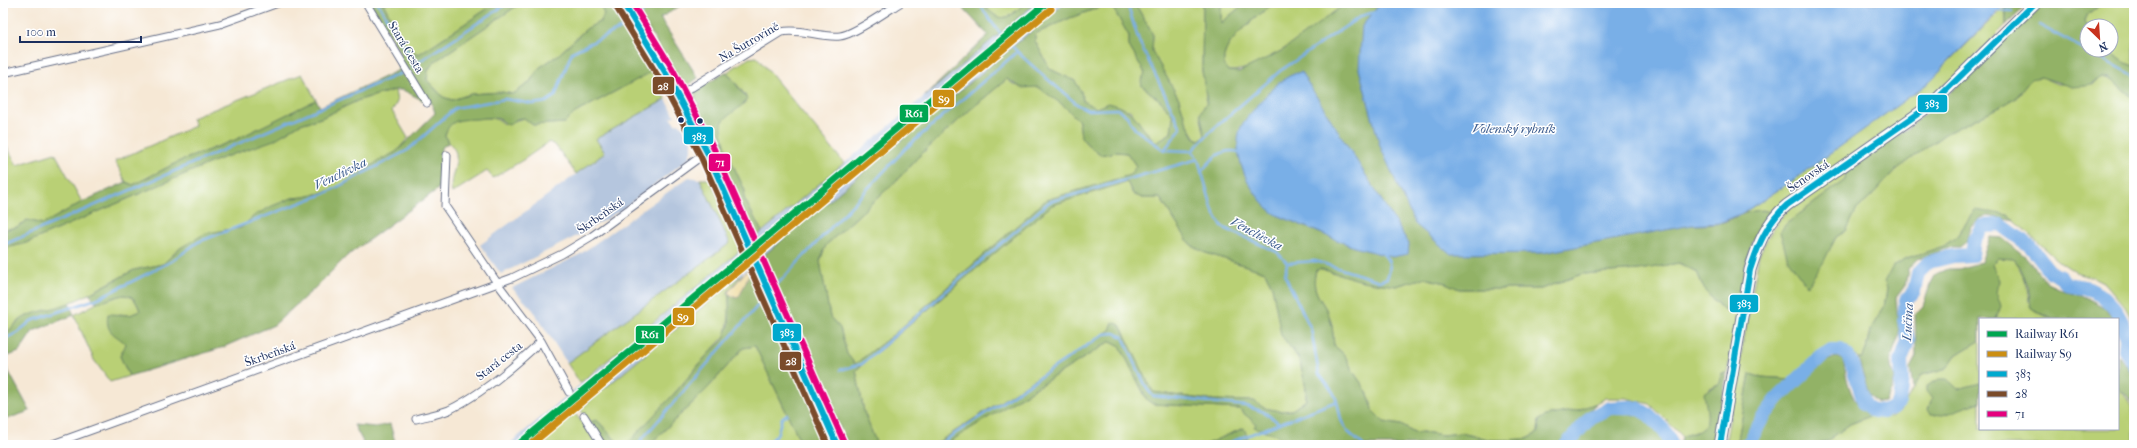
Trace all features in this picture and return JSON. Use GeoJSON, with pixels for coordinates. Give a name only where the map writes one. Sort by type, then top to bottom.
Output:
{"type":"FeatureCollection","features":[{"type":"Feature","properties":{"kind":"main road","name":"Šenovská"},"geometry":{"type":"LineString","coordinates":[[1720,445],[1750,270],[1756,249],[1766,229],[1777,214],[1932,104],[2035,3]]}},
{"type":"Feature","properties":{"kind":"main road"},"geometry":{"type":"LineString","coordinates":[[624,5],[678,96],[707,152],[837,445]]}},
{"type":"Feature","properties":{"kind":"street"},"geometry":{"type":"LineString","coordinates":[[3,73],[220,24],[278,3]]}},
{"type":"Feature","properties":{"kind":"street","name":"Stará Cesta"},"geometry":{"type":"LineString","coordinates":[[366,3],[427,103]]}},
{"type":"Feature","properties":{"kind":"street","name":"Na Šutrovině"},"geometry":{"type":"LineString","coordinates":[[678,96],[781,32],[790,31],[844,36],[900,3]]}},
{"type":"Feature","properties":{"kind":"street","name":"Škrbeňská"},"geometry":{"type":"LineString","coordinates":[[50,445],[498,284],[549,260],[592,236],[707,152]]}},
{"type":"Feature","properties":{"kind":"street"},"geometry":{"type":"LineString","coordinates":[[447,155],[445,206],[498,284],[541,341],[569,392]]}},
{"type":"Feature","properties":{"kind":"street","name":"Stará cesta"},"geometry":{"type":"LineString","coordinates":[[416,419],[448,410],[474,395],[524,358],[541,341]]}},
{"type":"Feature","properties":{"kind":"street"},"geometry":{"type":"LineString","coordinates":[[584,416],[602,445]]}},
{"type":"Feature","properties":{"kind":"shaded area"},"geometry":{"type":"Polygon","coordinates":[[[1036,3],[1065,3],[537,445],[508,445],[1036,3]]]}},
{"type":"Feature","properties":{"kind":"shaded area"},"geometry":{"type":"Polygon","coordinates":[[[666,99],[675,116],[671,117],[675,124],[679,123],[690,136],[692,145],[689,158],[621,210],[583,233],[501,274],[480,245],[605,153],[596,139],[666,99]]]}},
{"type":"Feature","properties":{"kind":"shaded area"},"geometry":{"type":"Polygon","coordinates":[[[689,177],[700,179],[730,243],[567,363],[533,310],[512,288],[579,255],[689,177]]]}},
{"type":"Feature","properties":{"kind":"green space"},"geometry":{"type":"Polygon","coordinates":[[[370,3],[383,3],[403,40],[413,51],[419,54],[496,3],[521,3],[434,62],[428,70],[427,80],[443,97],[452,100],[471,94],[502,92],[513,94],[529,83],[539,68],[558,55],[586,29],[601,21],[604,14],[599,3],[614,3],[655,70],[575,113],[565,123],[533,125],[524,118],[517,119],[509,125],[496,118],[491,118],[462,120],[453,123],[447,129],[445,135],[448,143],[441,148],[438,189],[347,256],[315,288],[274,325],[221,348],[129,376],[120,356],[126,344],[111,332],[107,320],[108,314],[130,315],[140,311],[136,302],[127,295],[122,295],[97,303],[89,294],[134,270],[163,264],[180,248],[206,233],[241,228],[255,215],[272,206],[292,198],[305,197],[332,190],[347,183],[378,161],[396,152],[435,113],[432,103],[422,100],[403,90],[395,90],[359,100],[321,118],[300,124],[274,140],[217,160],[26,243],[3,249],[3,230],[17,227],[27,220],[43,224],[82,202],[126,182],[133,185],[180,161],[235,140],[316,100],[320,107],[399,70],[400,52],[370,3]]]}},
{"type":"Feature","properties":{"kind":"green space"},"geometry":{"type":"Polygon","coordinates":[[[383,3],[496,3],[419,54],[413,51],[403,40],[383,3]]]}},
{"type":"Feature","properties":{"kind":"green space"},"geometry":{"type":"Polygon","coordinates":[[[521,3],[599,3],[604,14],[601,21],[586,29],[558,55],[539,68],[529,83],[513,94],[502,92],[471,94],[452,100],[443,97],[427,80],[428,70],[434,62],[521,3]]]}},
{"type":"Feature","properties":{"kind":"green space"},"geometry":{"type":"Polygon","coordinates":[[[633,3],[685,3],[660,18],[698,78],[687,86],[681,84],[633,3]]]}},
{"type":"Feature","properties":{"kind":"green space"},"geometry":{"type":"Polygon","coordinates":[[[958,3],[983,3],[993,14],[1003,18],[1013,14],[1024,3],[1036,3],[925,96],[988,35],[958,3]]]}},
{"type":"Feature","properties":{"kind":"green space"},"geometry":{"type":"Polygon","coordinates":[[[983,3],[1024,3],[1013,14],[1003,18],[993,14],[983,3]]]}},
{"type":"Feature","properties":{"kind":"green space"},"geometry":{"type":"Polygon","coordinates":[[[1065,3],[1138,3],[1136,5],[1153,35],[1152,51],[1179,99],[1186,121],[1194,137],[1199,140],[1205,136],[1200,113],[1207,102],[1202,71],[1203,3],[1221,3],[1221,23],[1245,3],[1274,3],[1248,24],[1230,43],[1225,53],[1224,62],[1228,71],[1239,72],[1283,50],[1346,3],[1381,3],[1362,26],[1692,225],[1710,225],[1721,223],[1745,213],[1757,210],[1770,212],[1753,241],[1747,258],[1739,312],[1725,311],[1705,291],[1697,272],[1679,263],[1639,270],[1582,274],[1541,289],[1459,289],[1446,283],[1424,278],[1396,286],[1363,281],[1321,269],[1316,270],[1314,279],[1316,292],[1329,315],[1334,346],[1346,357],[1367,393],[1372,410],[1384,422],[1401,425],[1414,433],[1422,432],[1443,435],[1460,433],[1493,440],[1526,439],[1538,433],[1539,420],[1545,416],[1578,410],[1597,403],[1557,445],[1286,445],[1279,436],[1254,427],[1256,424],[1239,409],[1153,404],[1147,400],[1120,346],[1111,341],[944,445],[934,445],[1110,330],[1113,322],[1120,325],[1153,392],[1209,400],[1254,401],[1264,408],[1280,411],[1292,410],[1306,400],[1306,388],[1299,359],[1281,335],[1272,286],[1265,272],[1203,252],[1190,244],[1160,198],[1142,198],[1133,194],[1127,182],[1052,205],[856,370],[864,412],[877,445],[848,445],[763,256],[1065,3]],[[1106,5],[1070,18],[1035,34],[1035,41],[1050,69],[1075,81],[1081,91],[1083,101],[1096,108],[1108,103],[1126,109],[1136,118],[1156,142],[1171,133],[1173,116],[1162,102],[1142,86],[1141,81],[1145,73],[1129,46],[1129,36],[1114,10],[1106,5]],[[1301,73],[1277,215],[1354,247],[1409,244],[1301,73]],[[1007,79],[971,109],[917,158],[897,180],[826,245],[820,261],[830,317],[840,328],[847,354],[855,364],[893,335],[1046,200],[1130,175],[1136,166],[1127,153],[1116,152],[1100,155],[1081,137],[1079,121],[1064,106],[1038,87],[1022,88],[1007,79]]]}},
{"type":"Feature","properties":{"kind":"green space"},"geometry":{"type":"Polygon","coordinates":[[[1138,3],[1203,3],[1202,71],[1207,102],[1200,113],[1205,136],[1199,140],[1195,137],[1186,121],[1179,99],[1152,51],[1153,35],[1136,5],[1138,3]]]}},
{"type":"Feature","properties":{"kind":"green space"},"geometry":{"type":"Polygon","coordinates":[[[1221,3],[1245,3],[1221,23],[1221,3]]]}},
{"type":"Feature","properties":{"kind":"green space"},"geometry":{"type":"Polygon","coordinates":[[[1274,3],[1346,3],[1306,34],[1273,56],[1242,69],[1228,71],[1224,62],[1225,53],[1230,43],[1248,24],[1274,3]]]}},
{"type":"Feature","properties":{"kind":"green space"},"geometry":{"type":"Polygon","coordinates":[[[2006,3],[2029,3],[2006,25],[2006,3]]]}},
{"type":"Feature","properties":{"kind":"green space"},"geometry":{"type":"Polygon","coordinates":[[[2040,3],[2102,3],[2088,14],[2086,18],[2079,18],[2079,58],[2119,58],[2125,63],[2134,66],[2134,99],[2110,78],[2103,77],[2086,86],[2072,87],[2041,77],[2031,79],[2015,99],[1945,134],[1896,170],[1870,198],[1857,209],[1846,231],[1836,237],[1823,263],[1807,286],[1788,260],[1780,232],[1786,224],[1845,180],[1846,172],[1908,128],[1944,99],[2040,3]]]}},
{"type":"Feature","properties":{"kind":"green space"},"geometry":{"type":"Polygon","coordinates":[[[2102,3],[2134,3],[2134,66],[2125,63],[2119,58],[2119,18],[2086,18],[2088,14],[2102,3]]]}},
{"type":"Feature","properties":{"kind":"green space"},"geometry":{"type":"Polygon","coordinates":[[[1106,5],[1114,10],[1129,36],[1129,46],[1145,73],[1142,86],[1162,102],[1173,116],[1171,133],[1156,142],[1142,127],[1130,110],[1096,108],[1083,101],[1081,91],[1075,81],[1050,69],[1035,41],[1035,34],[1070,18],[1106,5]]]}},
{"type":"Feature","properties":{"kind":"green space"},"geometry":{"type":"Polygon","coordinates":[[[2005,6],[2006,25],[1954,77],[1900,122],[1770,212],[1763,210],[1743,213],[1798,177],[1927,84],[2005,6]]]}},
{"type":"Feature","properties":{"kind":"green space"},"geometry":{"type":"Polygon","coordinates":[[[757,57],[844,163],[762,232],[744,198],[745,191],[725,147],[721,130],[721,124],[725,118],[745,103],[746,96],[727,72],[749,58],[757,57]]]}},
{"type":"Feature","properties":{"kind":"green space"},"geometry":{"type":"Polygon","coordinates":[[[655,70],[656,78],[666,99],[596,139],[605,153],[576,174],[556,146],[549,142],[493,178],[487,171],[452,193],[451,183],[456,164],[456,154],[445,135],[450,124],[470,118],[494,119],[504,124],[524,118],[533,125],[565,123],[575,113],[655,70]]]}},
{"type":"Feature","properties":{"kind":"green space"},"geometry":{"type":"Polygon","coordinates":[[[727,72],[747,99],[724,120],[722,134],[729,155],[745,191],[744,198],[762,232],[754,239],[705,119],[695,107],[699,104],[692,92],[727,72]]]}},
{"type":"Feature","properties":{"kind":"green space"},"geometry":{"type":"Polygon","coordinates":[[[302,74],[316,100],[235,140],[180,161],[133,185],[126,182],[115,161],[195,126],[192,118],[302,74]]]}},
{"type":"Feature","properties":{"kind":"green space"},"geometry":{"type":"Polygon","coordinates":[[[2041,77],[2057,84],[2093,84],[2098,79],[2103,77],[2108,78],[2114,81],[2134,99],[2134,332],[2130,316],[2125,307],[2105,283],[2093,277],[2075,272],[2059,261],[2008,215],[1973,213],[1957,236],[1944,246],[1905,259],[1887,289],[1884,307],[1870,330],[1866,350],[1862,358],[1858,358],[1847,346],[1832,346],[1817,355],[1793,379],[1760,377],[1750,374],[1737,445],[1725,445],[1759,255],[1773,229],[1783,215],[1804,197],[1846,172],[1845,180],[1786,224],[1794,267],[1800,275],[1831,247],[1836,237],[1846,231],[1857,209],[1870,198],[1896,170],[1945,134],[2015,99],[2031,79],[2041,77]]]}},
{"type":"Feature","properties":{"kind":"green space"},"geometry":{"type":"Polygon","coordinates":[[[1007,79],[1016,85],[1035,86],[1049,93],[1077,118],[1082,138],[1091,148],[1100,155],[1116,152],[1127,153],[1136,166],[1131,175],[1046,200],[893,335],[855,364],[847,354],[840,328],[830,317],[820,261],[826,245],[897,180],[917,158],[971,109],[1007,79]]]}},
{"type":"Feature","properties":{"kind":"green space"},"geometry":{"type":"Polygon","coordinates":[[[395,90],[397,102],[392,111],[408,138],[396,152],[332,190],[305,197],[292,198],[255,215],[241,228],[224,230],[180,248],[163,264],[134,270],[83,297],[53,310],[27,316],[17,322],[3,336],[3,249],[26,243],[217,160],[284,134],[300,124],[321,118],[359,100],[395,90]]]}},
{"type":"Feature","properties":{"kind":"green space"},"geometry":{"type":"Polygon","coordinates":[[[3,140],[17,165],[55,153],[82,202],[43,224],[27,220],[17,227],[3,230],[3,140]]]}},
{"type":"Feature","properties":{"kind":"green space"},"geometry":{"type":"Polygon","coordinates":[[[700,179],[710,179],[742,249],[580,383],[567,363],[730,243],[700,179]]]}},
{"type":"Feature","properties":{"kind":"green space"},"geometry":{"type":"Polygon","coordinates":[[[1127,182],[1133,194],[1142,198],[1160,198],[1190,244],[1203,252],[1265,272],[1272,286],[1292,351],[1302,367],[1306,387],[1306,400],[1292,410],[1280,411],[1264,408],[1254,401],[1209,400],[1153,392],[1120,325],[1114,323],[1110,330],[934,445],[877,445],[864,412],[856,370],[1052,205],[1127,182]]]}},
{"type":"Feature","properties":{"kind":"green space"},"geometry":{"type":"Polygon","coordinates":[[[1975,210],[2008,215],[2016,221],[1988,216],[1981,218],[1970,228],[1966,242],[1960,247],[1952,247],[1917,259],[1908,269],[1905,286],[1896,298],[1899,336],[1891,358],[1891,367],[1895,378],[1892,389],[1885,402],[1878,403],[1869,395],[1858,358],[1862,358],[1866,350],[1870,330],[1884,307],[1887,289],[1885,281],[1893,266],[1905,259],[1944,246],[1957,236],[1975,210]]]}},
{"type":"Feature","properties":{"kind":"green space"},"geometry":{"type":"Polygon","coordinates":[[[1990,237],[2002,238],[2026,257],[2047,283],[2062,290],[2079,294],[2104,307],[2112,318],[2050,318],[2031,308],[2028,287],[2021,269],[2013,259],[1998,258],[1992,265],[1999,280],[1997,294],[2001,306],[1996,318],[1979,318],[1979,341],[1956,355],[1947,368],[1922,375],[1913,389],[1910,368],[1916,357],[1915,314],[1923,306],[1930,285],[1936,274],[1947,269],[1959,269],[1981,262],[1990,237]]]}},
{"type":"Feature","properties":{"kind":"green space"},"geometry":{"type":"Polygon","coordinates":[[[2005,257],[2013,259],[2023,275],[2029,302],[2041,314],[2050,318],[1996,318],[1999,306],[1996,277],[1992,265],[1998,258],[2005,257]]]}},
{"type":"Feature","properties":{"kind":"green space"},"geometry":{"type":"Polygon","coordinates":[[[1678,263],[1697,272],[1705,291],[1724,311],[1739,312],[1727,373],[1722,373],[1720,383],[1710,388],[1706,398],[1708,409],[1707,421],[1702,429],[1682,436],[1650,404],[1626,398],[1606,398],[1578,410],[1545,416],[1539,420],[1538,433],[1526,439],[1493,440],[1460,433],[1443,435],[1422,432],[1414,433],[1401,425],[1384,422],[1372,410],[1367,393],[1346,357],[1334,346],[1329,315],[1316,292],[1314,279],[1316,270],[1321,269],[1363,281],[1396,286],[1424,278],[1446,283],[1459,289],[1541,289],[1582,274],[1639,270],[1678,263]]]}},
{"type":"Feature","properties":{"kind":"green space"},"geometry":{"type":"Polygon","coordinates":[[[751,271],[830,445],[802,445],[755,346],[743,348],[708,388],[649,445],[606,445],[590,422],[597,420],[619,444],[628,443],[684,383],[707,355],[723,340],[729,325],[729,294],[736,298],[751,271]]]}},
{"type":"Feature","properties":{"kind":"green space"},"geometry":{"type":"Polygon","coordinates":[[[743,273],[728,292],[730,310],[726,335],[655,416],[628,443],[619,444],[597,420],[590,422],[580,409],[743,273]]]}},
{"type":"Feature","properties":{"kind":"green space"},"geometry":{"type":"Polygon","coordinates":[[[120,295],[131,297],[137,304],[140,311],[130,315],[119,314],[122,340],[127,344],[120,356],[129,376],[110,382],[94,360],[74,315],[97,303],[120,295]]]}},
{"type":"Feature","properties":{"kind":"green space"},"geometry":{"type":"Polygon","coordinates":[[[69,303],[74,315],[33,331],[19,352],[3,358],[3,336],[23,318],[69,303]]]}},
{"type":"Feature","properties":{"kind":"green space"},"geometry":{"type":"Polygon","coordinates":[[[1111,341],[1120,346],[1147,400],[1153,404],[1239,409],[1256,424],[1255,427],[1279,436],[1286,445],[1238,445],[1242,443],[1244,428],[1204,445],[944,445],[1111,341]]]}},
{"type":"Feature","properties":{"kind":"green space"},"geometry":{"type":"Polygon","coordinates":[[[1979,341],[1979,430],[2119,430],[2119,389],[2129,401],[2133,414],[2134,445],[1811,445],[1827,441],[1850,424],[1873,415],[1892,417],[1901,410],[1918,379],[1922,375],[1947,368],[1956,355],[1979,341]]]}},
{"type":"Feature","properties":{"kind":"green space"},"geometry":{"type":"Polygon","coordinates":[[[755,346],[802,445],[649,445],[708,388],[743,348],[755,346]]]}},
{"type":"Feature","properties":{"kind":"green space"},"geometry":{"type":"Polygon","coordinates":[[[2119,356],[2134,377],[2134,406],[2128,397],[2119,389],[2119,356]]]}},
{"type":"Feature","properties":{"kind":"green space"},"geometry":{"type":"Polygon","coordinates":[[[1836,357],[1843,360],[1851,392],[1855,399],[1859,405],[1873,415],[1850,424],[1827,441],[1811,445],[1749,445],[1773,408],[1826,361],[1836,357]]]}},
{"type":"Feature","properties":{"kind":"green space"},"geometry":{"type":"Polygon","coordinates":[[[3,361],[30,411],[3,420],[3,361]]]}},
{"type":"Feature","properties":{"kind":"green space"},"geometry":{"type":"Polygon","coordinates":[[[1722,373],[1727,373],[1714,445],[1680,445],[1682,436],[1700,430],[1704,426],[1706,422],[1707,409],[1704,393],[1720,383],[1722,373]]]}},
{"type":"Feature","properties":{"kind":"green space"},"geometry":{"type":"Polygon","coordinates":[[[1750,374],[1760,377],[1793,379],[1776,397],[1747,442],[1737,445],[1750,374]]]}},
{"type":"Feature","properties":{"kind":"green space"},"geometry":{"type":"Polygon","coordinates":[[[1939,379],[1947,379],[1958,389],[1979,383],[1979,402],[1943,415],[1931,414],[1928,410],[1932,398],[1927,391],[1927,386],[1939,379]]]}},
{"type":"Feature","properties":{"kind":"green space"},"geometry":{"type":"Polygon","coordinates":[[[1612,412],[1622,412],[1645,419],[1656,429],[1666,445],[1570,445],[1593,420],[1612,412]]]}},
{"type":"Feature","properties":{"kind":"green space"},"geometry":{"type":"Polygon","coordinates":[[[575,413],[598,445],[537,445],[575,413]]]}},
{"type":"Feature","properties":{"kind":"green space"},"geometry":{"type":"Polygon","coordinates":[[[390,424],[396,445],[360,445],[363,442],[354,425],[376,427],[390,424]]]}},
{"type":"Feature","properties":{"kind":"green space"},"geometry":{"type":"Polygon","coordinates":[[[1244,428],[1248,438],[1238,445],[1204,445],[1244,428]]]}},
{"type":"Feature","properties":{"kind":"sand"},"geometry":{"type":"Polygon","coordinates":[[[750,267],[751,271],[739,297],[736,298],[729,294],[728,292],[750,267]]]}},
{"type":"Feature","properties":{"kind":"water","name":"Volenský rybník"},"geometry":{"type":"Polygon","coordinates":[[[1381,3],[2006,3],[1927,84],[1798,177],[1743,213],[1719,223],[1692,225],[1543,253],[1451,254],[1415,224],[1380,146],[1359,69],[1362,26],[1381,3]]]}},
{"type":"Feature","properties":{"kind":"water"},"geometry":{"type":"Polygon","coordinates":[[[1301,72],[1409,244],[1408,254],[1392,257],[1354,247],[1277,215],[1268,208],[1252,188],[1241,164],[1238,151],[1238,138],[1241,127],[1266,95],[1284,79],[1301,72]]]}},
{"type":"Feature","properties":{"kind":"waterway"},"geometry":{"type":"LineString","coordinates":[[378,3],[400,41],[417,63],[508,3]]}},
{"type":"Feature","properties":{"kind":"waterway","name":"Venclůvka"},"geometry":{"type":"LineString","coordinates":[[636,20],[650,3]]}},
{"type":"Feature","properties":{"kind":"waterway","name":"Venclůvka"},"geometry":{"type":"LineString","coordinates":[[979,3],[1011,46],[1078,105],[1088,110],[1118,109],[1127,116],[1135,129],[1164,150],[1192,151],[1198,159],[1213,211],[1222,227],[1277,252],[1287,263],[1285,276],[1311,329],[1319,374],[1333,392],[1337,401],[1341,420],[1347,431],[1363,445]]}},
{"type":"Feature","properties":{"kind":"waterway"},"geometry":{"type":"LineString","coordinates":[[1127,3],[1139,41],[1181,128],[1165,149]]}},
{"type":"Feature","properties":{"kind":"waterway"},"geometry":{"type":"LineString","coordinates":[[1999,10],[2012,11]]}},
{"type":"Feature","properties":{"kind":"waterway"},"geometry":{"type":"LineString","coordinates":[[1192,151],[1211,131],[1280,71],[1361,16],[1375,12]]}},
{"type":"Feature","properties":{"kind":"waterway","name":"Venclůvka"},"geometry":{"type":"LineString","coordinates":[[3,340],[18,332],[31,321],[96,299],[127,284],[172,261],[198,242],[326,193],[408,150],[455,108],[505,99],[533,104],[546,102],[555,96],[572,52],[632,23]]}},
{"type":"Feature","properties":{"kind":"waterway"},"geometry":{"type":"LineString","coordinates":[[2039,25],[2134,76]]}},
{"type":"Feature","properties":{"kind":"waterway"},"geometry":{"type":"LineString","coordinates":[[771,291],[906,148],[1017,52]]}},
{"type":"Feature","properties":{"kind":"waterway"},"geometry":{"type":"LineString","coordinates":[[412,67],[417,63]]}},
{"type":"Feature","properties":{"kind":"waterway"},"geometry":{"type":"LineString","coordinates":[[3,245],[404,72]]}},
{"type":"Feature","properties":{"kind":"waterway"},"geometry":{"type":"LineString","coordinates":[[1201,172],[1213,159],[1222,153],[1227,151],[1239,152]]}},
{"type":"Feature","properties":{"kind":"waterway"},"geometry":{"type":"LineString","coordinates":[[840,370],[862,364],[1049,202],[1198,159]]}},
{"type":"Feature","properties":{"kind":"waterway","name":"Lučina"},"geometry":{"type":"LineString","coordinates":[[1745,445],[1749,443],[1762,419],[1778,398],[1822,356],[1831,350],[1841,350],[1848,356],[1865,405],[1874,411],[1883,412],[1893,408],[1899,402],[1902,379],[1901,361],[1908,341],[1904,320],[1906,300],[1914,291],[1918,273],[1929,262],[1953,256],[1972,255],[1974,240],[1983,226],[2001,225],[2030,246],[2050,272],[2060,277],[2067,284],[2084,287],[2104,297],[2115,309],[2122,322],[2126,339],[2125,350],[2134,365]]}},
{"type":"Feature","properties":{"kind":"waterway"},"geometry":{"type":"LineString","coordinates":[[1287,263],[1315,261],[1380,281],[1387,278],[1390,268],[1389,262],[1383,254]]}},
{"type":"Feature","properties":{"kind":"waterway"},"geometry":{"type":"LineString","coordinates":[[637,445],[766,296]]}},
{"type":"Feature","properties":{"kind":"waterway"},"geometry":{"type":"LineString","coordinates":[[938,445],[1104,334],[1115,333],[1123,337],[1147,389],[1153,396],[1246,406],[1264,412],[1279,423]]}},
{"type":"Feature","properties":{"kind":"waterway"},"geometry":{"type":"LineString","coordinates":[[1223,445],[1337,401]]}},
{"type":"Feature","properties":{"kind":"waterway","name":"Lučina"},"geometry":{"type":"LineString","coordinates":[[1566,445],[1591,417],[1611,408],[1629,407],[1637,408],[1649,415],[1665,431],[1672,445]]}},
{"type":"Feature","properties":{"kind":"waterway"},"geometry":{"type":"LineString","coordinates":[[766,445],[777,435],[782,418],[787,414]]}},
{"type":"Feature","properties":{"kind":"rail line","name":"R61"},"geometry":{"type":"LineString","coordinates":[[518,445],[1046,3]]}},
{"type":"Feature","properties":{"kind":"rail line","name":"S9"},"geometry":{"type":"LineString","coordinates":[[530,445],[1051,9]]}},
{"type":"Feature","properties":{"kind":"transit line","name":"383"},"geometry":{"type":"LineString","coordinates":[[623,3],[665,72],[707,152],[837,445]]}},
{"type":"Feature","properties":{"kind":"transit line","name":"71"},"geometry":{"type":"LineString","coordinates":[[632,3],[672,68],[714,149],[844,442]]}},
{"type":"Feature","properties":{"kind":"transit line","name":"383"},"geometry":{"type":"LineString","coordinates":[[1720,445],[1750,270],[1760,243],[1774,219],[1787,205],[1932,104],[2035,3]]}},
{"type":"Feature","properties":{"kind":"transit line","name":"28"},"geometry":{"type":"LineString","coordinates":[[616,7],[658,76],[700,155],[828,445]]}}]}
